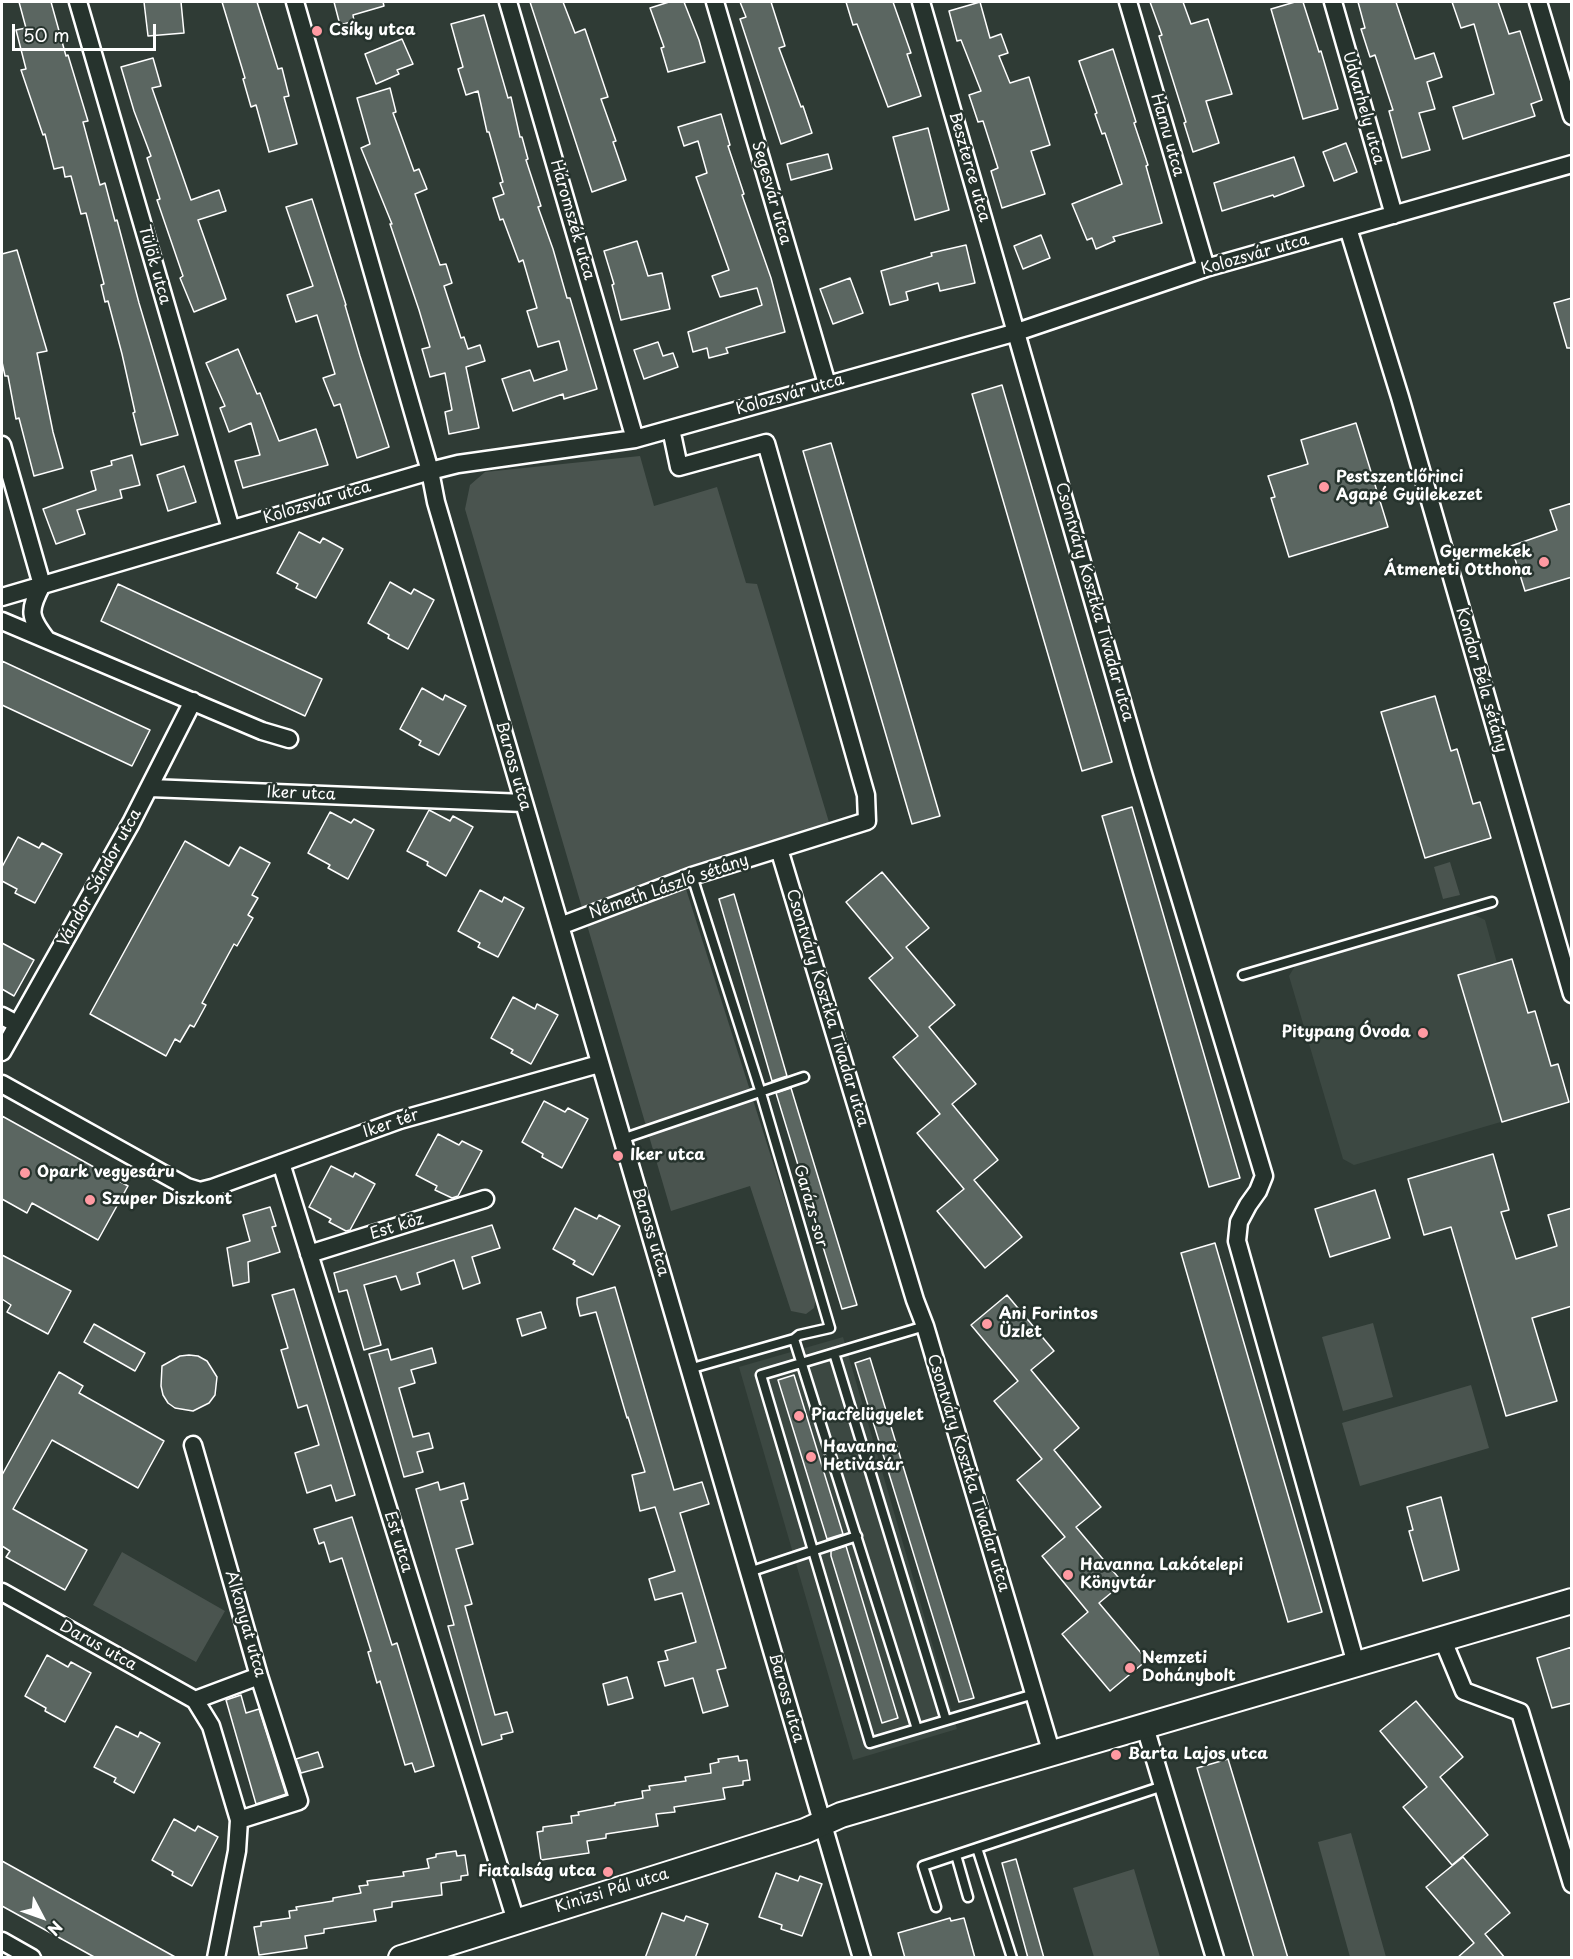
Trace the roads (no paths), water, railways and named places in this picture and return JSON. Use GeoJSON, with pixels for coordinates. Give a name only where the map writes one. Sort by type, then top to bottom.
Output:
{"type":"FeatureCollection","features":[{"type":"Feature","properties":{"kind":"street","name":"Tülök utca"},"geometry":{"type":"LineString","coordinates":[[78,2],[231,529]]}},
{"type":"Feature","properties":{"kind":"street"},"geometry":{"type":"LineString","coordinates":[[295,2],[430,471]]}},
{"type":"Feature","properties":{"kind":"street","name":"Háromszék utca"},"geometry":{"type":"LineString","coordinates":[[508,2],[635,439]]}},
{"type":"Feature","properties":{"kind":"street","name":"Segesvár utca"},"geometry":{"type":"LineString","coordinates":[[715,2],[827,384]]}},
{"type":"Feature","properties":{"kind":"street","name":"Beszterce utca"},"geometry":{"type":"LineString","coordinates":[[921,2],[1017,332]]}},
{"type":"Feature","properties":{"kind":"street","name":"Hamu utca"},"geometry":{"type":"LineString","coordinates":[[1128,2],[1206,268]]}},
{"type":"Feature","properties":{"kind":"street","name":"Udvarhely utca"},"geometry":{"type":"LineString","coordinates":[[1333,2],[1394,214]]}},
{"type":"Feature","properties":{"kind":"street"},"geometry":{"type":"LineString","coordinates":[[1538,2],[1572,116]]}},
{"type":"Feature","properties":{"kind":"street","name":"Kolozsvár utca"},"geometry":{"type":"LineString","coordinates":[[2,597],[458,464],[635,439],[1017,332],[1206,268],[1572,164]]}},
{"type":"Feature","properties":{"kind":"street","name":"Kondor Béla sétány"},"geometry":{"type":"LineString","coordinates":[[1348,228],[1400,398],[1572,994]]}},
{"type":"Feature","properties":{"kind":"street","name":"Csontváry Kosztka Tivadar utca"},"geometry":{"type":"LineString","coordinates":[[1017,332],[1142,771],[1264,1176],[1258,1191],[1239,1222],[1237,1241],[1356,1664]]}},
{"type":"Feature","properties":{"kind":"street"},"geometry":{"type":"LineString","coordinates":[[671,429],[679,467],[766,443],[866,795],[867,821],[779,849]]}},
{"type":"Feature","properties":{"kind":"street"},"geometry":{"type":"LineString","coordinates":[[2,445],[42,585],[32,606],[31,615],[35,625],[48,641]]}},
{"type":"Feature","properties":{"kind":"street","name":"Baross utca"},"geometry":{"type":"LineString","coordinates":[[430,471],[436,502],[599,1064],[647,1220],[862,1958]]}},
{"type":"Feature","properties":{"kind":"street"},"geometry":{"type":"LineString","coordinates":[[2,621],[262,731],[289,739]]}},
{"type":"Feature","properties":{"kind":"street","name":"Vándor Sándor utca"},"geometry":{"type":"LineString","coordinates":[[2,1052],[150,788],[193,701]]}},
{"type":"Feature","properties":{"kind":"street","name":"Iker utca"},"geometry":{"type":"LineString","coordinates":[[150,788],[524,803]]}},
{"type":"Feature","properties":{"kind":"street","name":"Csontváry Kosztka Tivadar utca"},"geometry":{"type":"LineString","coordinates":[[779,849],[1052,1754]]}},
{"type":"Feature","properties":{"kind":"street","name":"Németh László sétány"},"geometry":{"type":"LineString","coordinates":[[560,926],[692,876],[779,849]]}},
{"type":"Feature","properties":{"kind":"street"},"geometry":{"type":"LineString","coordinates":[[2,1016],[17,1024]]}},
{"type":"Feature","properties":{"kind":"street","name":"Iker tér"},"geometry":{"type":"LineString","coordinates":[[2,1084],[187,1187],[200,1191],[400,1120],[599,1064]]}},
{"type":"Feature","properties":{"kind":"street","name":"Est utca"},"geometry":{"type":"LineString","coordinates":[[281,1163],[516,1921]]}},
{"type":"Feature","properties":{"kind":"street","name":"Est köz"},"geometry":{"type":"LineString","coordinates":[[309,1254],[485,1199]]}},
{"type":"Feature","properties":{"kind":"street","name":"Alkonyat utca"},"geometry":{"type":"LineString","coordinates":[[193,1445],[299,1802],[238,1820]]}},
{"type":"Feature","properties":{"kind":"street","name":"Darus utca"},"geometry":{"type":"LineString","coordinates":[[2,1592],[195,1700],[211,1726],[238,1820],[237,1851],[216,1958]]}},
{"type":"Feature","properties":{"kind":"street"},"geometry":{"type":"LineString","coordinates":[[823,1823],[841,1815],[1572,1600]]}},
{"type":"Feature","properties":{"kind":"street"},"geometry":{"type":"LineString","coordinates":[[1443,1638],[1464,1691],[1520,1712],[1572,1884]]}},
{"type":"Feature","properties":{"kind":"street"},"geometry":{"type":"LineString","coordinates":[[195,1700],[260,1676]]}},
{"type":"Feature","properties":{"kind":"street"},"geometry":{"type":"LineString","coordinates":[[1145,1727],[1215,1958]]}},
{"type":"Feature","properties":{"kind":"street","name":"Kinizsi Pál utca"},"geometry":{"type":"LineString","coordinates":[[404,1957],[805,1831],[823,1823]]}},
{"type":"Feature","properties":{"kind":"street"},"geometry":{"type":"LineString","coordinates":[[2,1941],[32,1958]]}},
{"type":"Feature","properties":{"kind":"lane","name":"Garázs-sor"},"geometry":{"type":"LineString","coordinates":[[692,876],[761,1093],[830,1328],[799,1335],[794,1339]]}},
{"type":"Feature","properties":{"kind":"lane"},"geometry":{"type":"LineString","coordinates":[[1243,975],[1492,902]]}},
{"type":"Feature","properties":{"kind":"lane"},"geometry":{"type":"LineString","coordinates":[[621,1139],[804,1077]]}},
{"type":"Feature","properties":{"kind":"lane"},"geometry":{"type":"LineString","coordinates":[[924,1326],[760,1375],[870,1743],[1034,1694]]}},
{"type":"Feature","properties":{"kind":"lane"},"geometry":{"type":"LineString","coordinates":[[690,1369],[794,1339],[917,1729]]}},
{"type":"Feature","properties":{"kind":"lane"},"geometry":{"type":"LineString","coordinates":[[834,1353],[946,1720]]}},
{"type":"Feature","properties":{"kind":"lane"},"geometry":{"type":"LineString","coordinates":[[749,1572],[857,1536]]}},
{"type":"Feature","properties":{"kind":"lane"},"geometry":{"type":"LineString","coordinates":[[936,1907],[923,1866],[1163,1786]]}},
{"type":"Feature","properties":{"kind":"lane"},"geometry":{"type":"LineString","coordinates":[[977,1848],[1012,1958]]}},
{"type":"Feature","properties":{"kind":"lane"},"geometry":{"type":"LineString","coordinates":[[956,1855],[968,1897]]}},
{"type":"Feature","properties":{"kind":"place","name":"Csíky utca"},"geometry":{"type":"Point","coordinates":[317,31]}},
{"type":"Feature","properties":{"kind":"place","name":"Pestszentlőrinci Agapé Gyülekezet"},"geometry":{"type":"Point","coordinates":[1324,487]}},
{"type":"Feature","properties":{"kind":"place","name":"Gyermekek Átmeneti Otthona"},"geometry":{"type":"Point","coordinates":[1544,562]}},
{"type":"Feature","properties":{"kind":"place","name":"Pitypang Óvoda"},"geometry":{"type":"Point","coordinates":[1423,1033]}},
{"type":"Feature","properties":{"kind":"place","name":"Iker utca"},"geometry":{"type":"Point","coordinates":[618,1156]}},
{"type":"Feature","properties":{"kind":"place","name":"Opark vegyesáru"},"geometry":{"type":"Point","coordinates":[25,1173]}},
{"type":"Feature","properties":{"kind":"place","name":"Szuper Diszkont"},"geometry":{"type":"Point","coordinates":[90,1200]}},
{"type":"Feature","properties":{"kind":"place","name":"Ani Forintos Üzlet"},"geometry":{"type":"Point","coordinates":[987,1324]}},
{"type":"Feature","properties":{"kind":"place","name":"Piacfelügyelet"},"geometry":{"type":"Point","coordinates":[799,1416]}},
{"type":"Feature","properties":{"kind":"place","name":"Havanna Hetivásár"},"geometry":{"type":"Point","coordinates":[811,1457]}},
{"type":"Feature","properties":{"kind":"place","name":"Havanna Lakótelepi Könyvtár"},"geometry":{"type":"Point","coordinates":[1068,1575]}},
{"type":"Feature","properties":{"kind":"place","name":"Nemzeti Dohánybolt"},"geometry":{"type":"Point","coordinates":[1130,1668]}},
{"type":"Feature","properties":{"kind":"place","name":"Barta Lajos utca"},"geometry":{"type":"Point","coordinates":[1116,1755]}},
{"type":"Feature","properties":{"kind":"place","name":"Fiatalság utca"},"geometry":{"type":"Point","coordinates":[608,1872]}}]}
